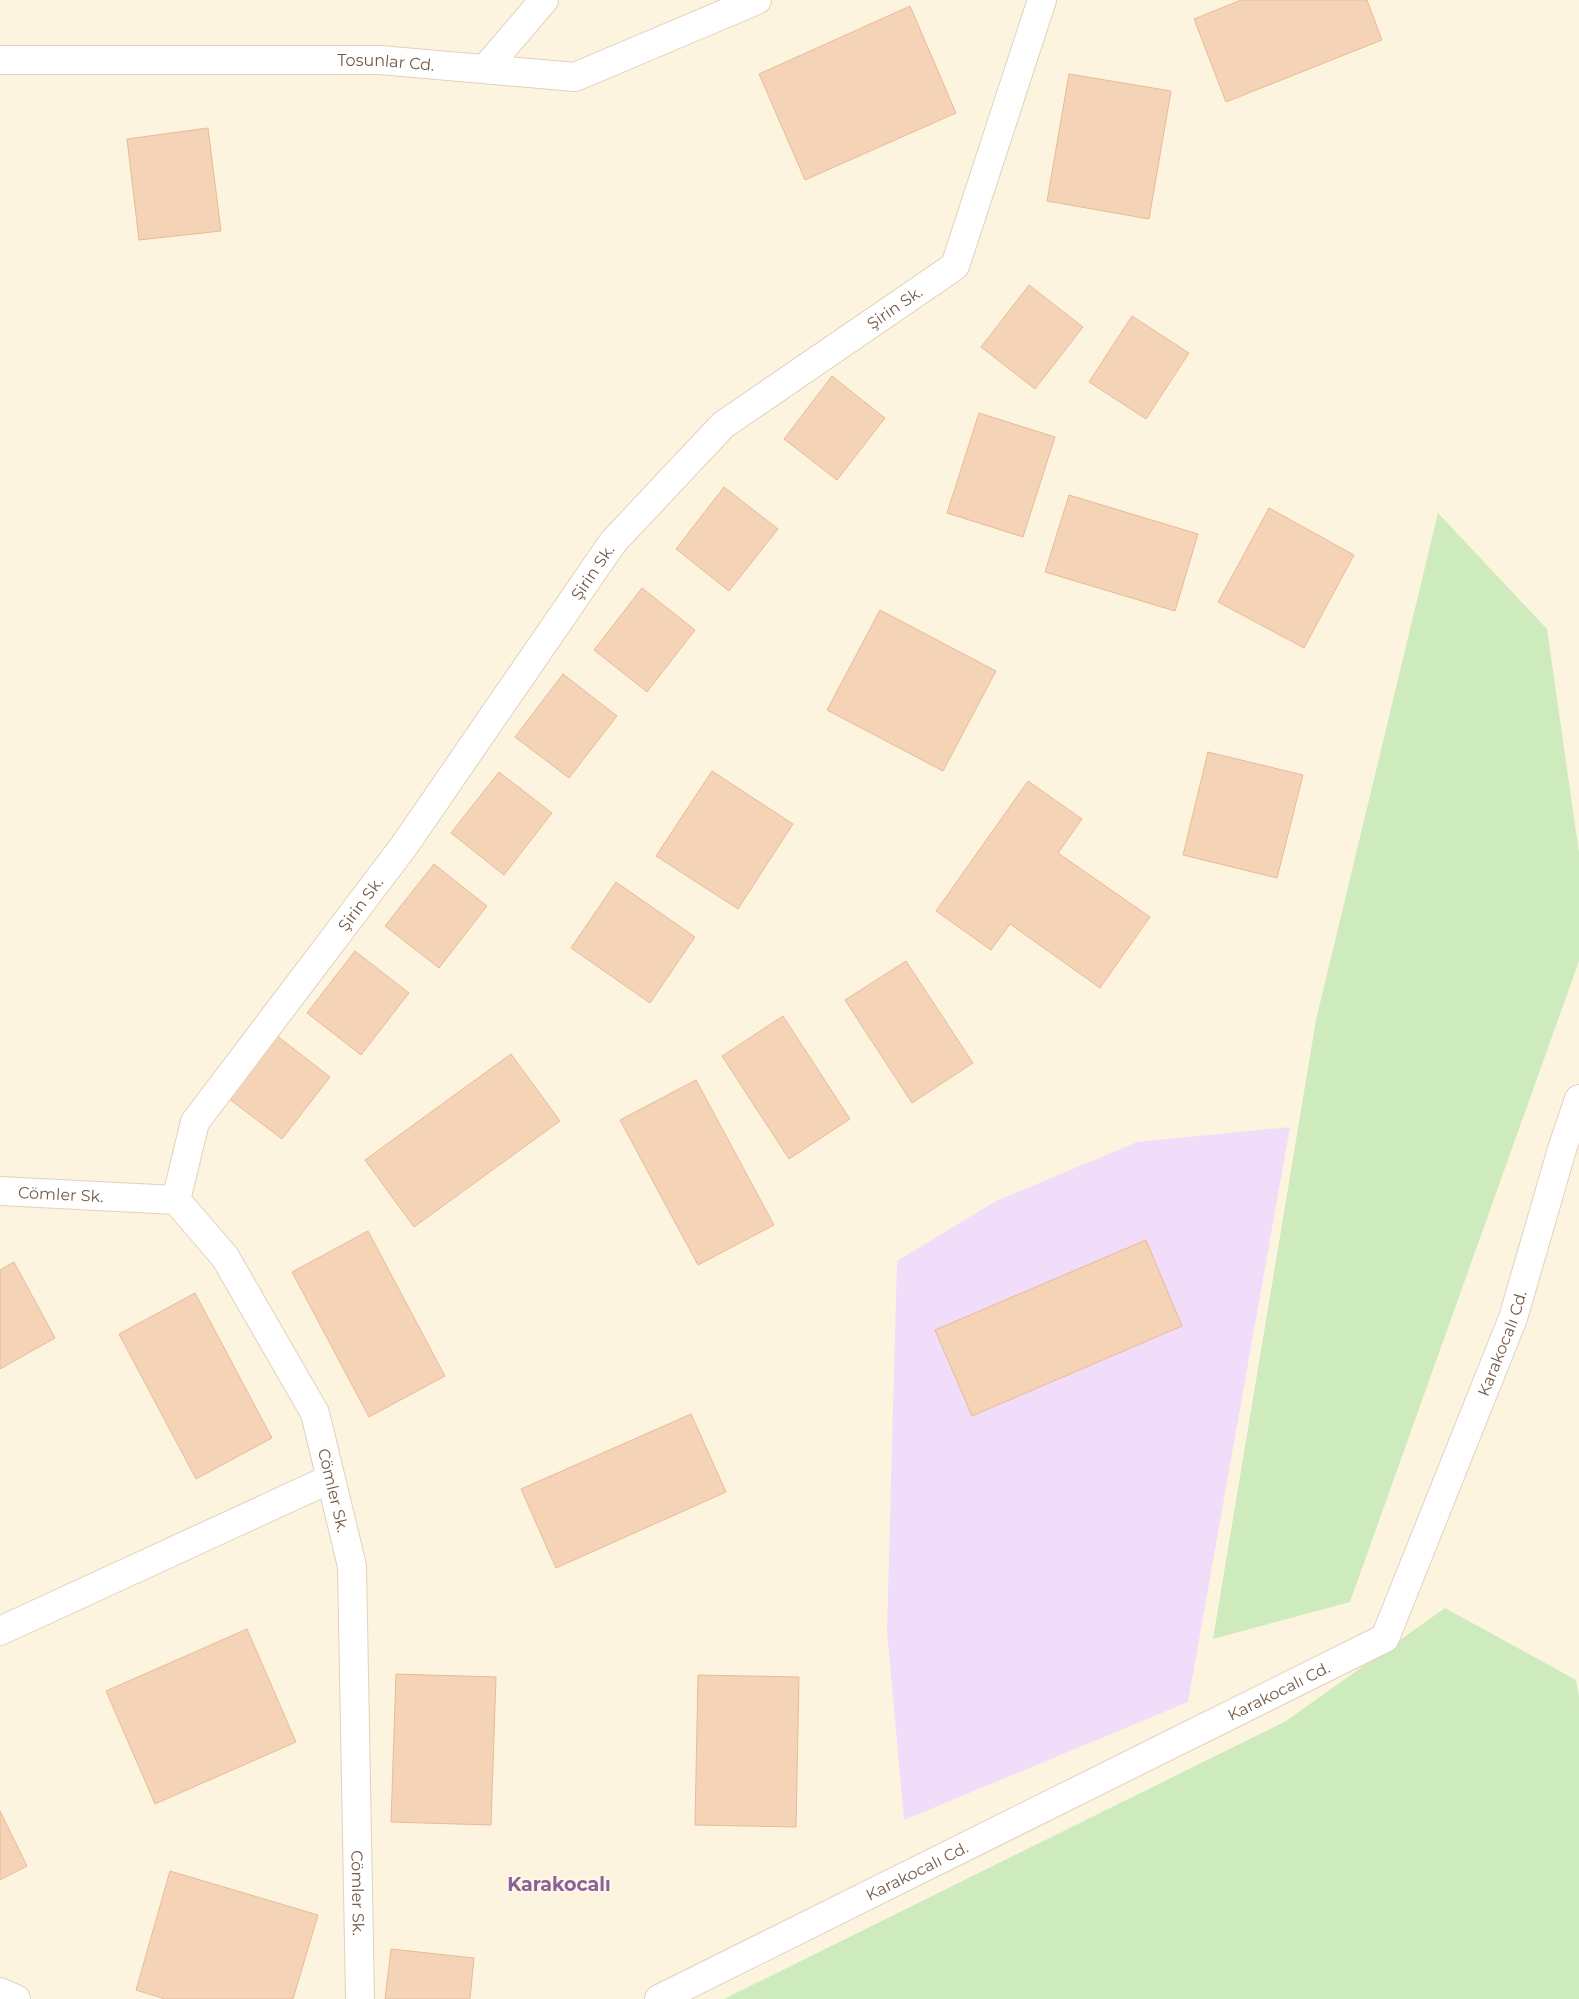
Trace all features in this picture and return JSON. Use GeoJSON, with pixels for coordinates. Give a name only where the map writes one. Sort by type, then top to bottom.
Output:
{"type":"FeatureCollection","features":[{"type":"Feature","properties":{"kind":"street"},"geometry":{"type":"LineString","coordinates":[[485,70],[544,0]]}},
{"type":"Feature","properties":{"kind":"street","name":"Tosunlar Cd."},"geometry":{"type":"LineString","coordinates":[[0,60],[380,60],[576,77],[757,0]]}},
{"type":"Feature","properties":{"kind":"street","name":"Şirin Sk."},"geometry":{"type":"LineString","coordinates":[[176,1200],[195,1122],[404,846],[613,542],[723,425],[955,266],[1042,0]]}},
{"type":"Feature","properties":{"kind":"street","name":"Karakocalı Cd."},"geometry":{"type":"LineString","coordinates":[[659,1999],[1385,1638],[1513,1318],[1563,1146],[1579,1099]]}},
{"type":"Feature","properties":{"kind":"street","name":"Cömler Sk."},"geometry":{"type":"LineString","coordinates":[[0,1191],[176,1200],[225,1257],[314,1414],[352,1566],[360,1999]]}},
{"type":"Feature","properties":{"kind":"street"},"geometry":{"type":"LineString","coordinates":[[0,1631],[330,1479]]}},
{"type":"Feature","properties":{"kind":"street"},"geometry":{"type":"LineString","coordinates":[[0,1992],[16,1999]]}},
{"type":"Feature","properties":{"kind":"shaded area"},"geometry":{"type":"Polygon","coordinates":[[[1290,1127],[1188,1702],[904,1820],[887,1631],[897,1261],[996,1201],[1137,1142],[1290,1127]]]}},
{"type":"Feature","properties":{"kind":"green space"},"geometry":{"type":"Polygon","coordinates":[[[1438,513],[1547,629],[1579,853],[1579,961],[1350,1602],[1213,1639],[1316,1020],[1438,513]]]}},
{"type":"Feature","properties":{"kind":"green space"},"geometry":{"type":"Polygon","coordinates":[[[1445,1608],[1576,1680],[1579,1697],[1579,1999],[724,1999],[1286,1721],[1445,1608]]]}},
{"type":"Feature","properties":{"kind":"building"},"geometry":{"type":"Polygon","coordinates":[[[1241,0],[1367,0],[1382,40],[1226,102],[1194,19],[1241,0]]]}},
{"type":"Feature","properties":{"kind":"building"},"geometry":{"type":"Polygon","coordinates":[[[910,6],[956,113],[805,180],[759,74],[910,6]]]}},
{"type":"Feature","properties":{"kind":"building"},"geometry":{"type":"Polygon","coordinates":[[[1069,74],[1171,91],[1149,219],[1047,201],[1069,74]]]}},
{"type":"Feature","properties":{"kind":"building"},"geometry":{"type":"Polygon","coordinates":[[[208,128],[221,231],[139,240],[127,139],[208,128]]]}},
{"type":"Feature","properties":{"kind":"building"},"geometry":{"type":"Polygon","coordinates":[[[1029,285],[1083,327],[1035,389],[981,347],[1029,285]]]}},
{"type":"Feature","properties":{"kind":"building"},"geometry":{"type":"Polygon","coordinates":[[[1132,316],[1189,353],[1146,419],[1089,382],[1132,316]]]}},
{"type":"Feature","properties":{"kind":"building"},"geometry":{"type":"Polygon","coordinates":[[[832,376],[885,418],[837,480],[784,439],[832,376]]]}},
{"type":"Feature","properties":{"kind":"building"},"geometry":{"type":"Polygon","coordinates":[[[979,413],[1055,437],[1023,537],[947,513],[979,413]]]}},
{"type":"Feature","properties":{"kind":"building"},"geometry":{"type":"Polygon","coordinates":[[[724,487],[778,529],[729,591],[676,549],[724,487]]]}},
{"type":"Feature","properties":{"kind":"building"},"geometry":{"type":"Polygon","coordinates":[[[1069,495],[1198,534],[1175,611],[1045,572],[1069,495]]]}},
{"type":"Feature","properties":{"kind":"building"},"geometry":{"type":"Polygon","coordinates":[[[1269,508],[1354,555],[1304,648],[1218,602],[1269,508]]]}},
{"type":"Feature","properties":{"kind":"building"},"geometry":{"type":"Polygon","coordinates":[[[642,588],[695,630],[647,692],[594,650],[642,588]]]}},
{"type":"Feature","properties":{"kind":"building"},"geometry":{"type":"Polygon","coordinates":[[[880,610],[996,671],[943,771],[827,710],[880,610]]]}},
{"type":"Feature","properties":{"kind":"building"},"geometry":{"type":"Polygon","coordinates":[[[563,674],[617,716],[569,778],[515,737],[563,674]]]}},
{"type":"Feature","properties":{"kind":"building"},"geometry":{"type":"Polygon","coordinates":[[[1208,752],[1303,775],[1277,878],[1183,855],[1208,752]]]}},
{"type":"Feature","properties":{"kind":"building"},"geometry":{"type":"Polygon","coordinates":[[[712,771],[793,824],[738,909],[656,856],[712,771]]]}},
{"type":"Feature","properties":{"kind":"building"},"geometry":{"type":"Polygon","coordinates":[[[499,772],[552,813],[504,875],[451,833],[499,772]]]}},
{"type":"Feature","properties":{"kind":"building"},"geometry":{"type":"Polygon","coordinates":[[[1028,781],[1082,819],[1058,853],[1150,917],[1100,988],[1010,924],[991,950],[936,911],[1028,781]]]}},
{"type":"Feature","properties":{"kind":"building"},"geometry":{"type":"Polygon","coordinates":[[[434,864],[487,906],[439,968],[385,926],[434,864]]]}},
{"type":"Feature","properties":{"kind":"building"},"geometry":{"type":"Polygon","coordinates":[[[616,882],[695,937],[650,1003],[571,948],[616,882]]]}},
{"type":"Feature","properties":{"kind":"building"},"geometry":{"type":"Polygon","coordinates":[[[355,951],[409,993],[361,1055],[307,1013],[355,951]]]}},
{"type":"Feature","properties":{"kind":"building"},"geometry":{"type":"Polygon","coordinates":[[[906,961],[973,1063],[912,1103],[845,1000],[906,961]]]}},
{"type":"Feature","properties":{"kind":"building"},"geometry":{"type":"Polygon","coordinates":[[[783,1016],[850,1119],[789,1159],[722,1056],[783,1016]]]}},
{"type":"Feature","properties":{"kind":"building"},"geometry":{"type":"Polygon","coordinates":[[[276,1035],[330,1077],[282,1139],[228,1098],[276,1035]]]}},
{"type":"Feature","properties":{"kind":"building"},"geometry":{"type":"Polygon","coordinates":[[[511,1054],[560,1121],[414,1227],[365,1160],[511,1054]]]}},
{"type":"Feature","properties":{"kind":"building"},"geometry":{"type":"Polygon","coordinates":[[[696,1080],[774,1225],[698,1265],[620,1120],[696,1080]]]}},
{"type":"Feature","properties":{"kind":"building"},"geometry":{"type":"Polygon","coordinates":[[[368,1231],[445,1376],[369,1417],[292,1272],[368,1231]]]}},
{"type":"Feature","properties":{"kind":"building"},"geometry":{"type":"Polygon","coordinates":[[[1146,1240],[1182,1326],[972,1416],[935,1330],[1146,1240]]]}},
{"type":"Feature","properties":{"kind":"building"},"geometry":{"type":"Polygon","coordinates":[[[14,1262],[55,1338],[0,1369],[0,1270],[14,1262]]]}},
{"type":"Feature","properties":{"kind":"building"},"geometry":{"type":"Polygon","coordinates":[[[195,1293],[272,1438],[196,1479],[119,1334],[195,1293]]]}},
{"type":"Feature","properties":{"kind":"building"},"geometry":{"type":"Polygon","coordinates":[[[691,1414],[726,1492],[556,1568],[521,1489],[691,1414]]]}},
{"type":"Feature","properties":{"kind":"building"},"geometry":{"type":"Polygon","coordinates":[[[247,1629],[296,1742],[155,1804],[106,1691],[247,1629]]]}},
{"type":"Feature","properties":{"kind":"building"},"geometry":{"type":"Polygon","coordinates":[[[396,1674],[496,1677],[491,1825],[391,1822],[396,1674]]]}},
{"type":"Feature","properties":{"kind":"building"},"geometry":{"type":"Polygon","coordinates":[[[698,1675],[799,1677],[796,1827],[695,1825],[698,1675]]]}},
{"type":"Feature","properties":{"kind":"building"},"geometry":{"type":"Polygon","coordinates":[[[0,1811],[27,1866],[0,1880],[0,1811]]]}},
{"type":"Feature","properties":{"kind":"building"},"geometry":{"type":"Polygon","coordinates":[[[170,1871],[318,1915],[293,1999],[165,1999],[136,1990],[170,1871]]]}},
{"type":"Feature","properties":{"kind":"building"},"geometry":{"type":"Polygon","coordinates":[[[391,1949],[474,1958],[470,1999],[385,1999],[391,1949]]]}},
{"type":"Feature","properties":{"kind":"district","name":"Karakocalı"},"geometry":{"type":"Point","coordinates":[559,1884]}}]}
